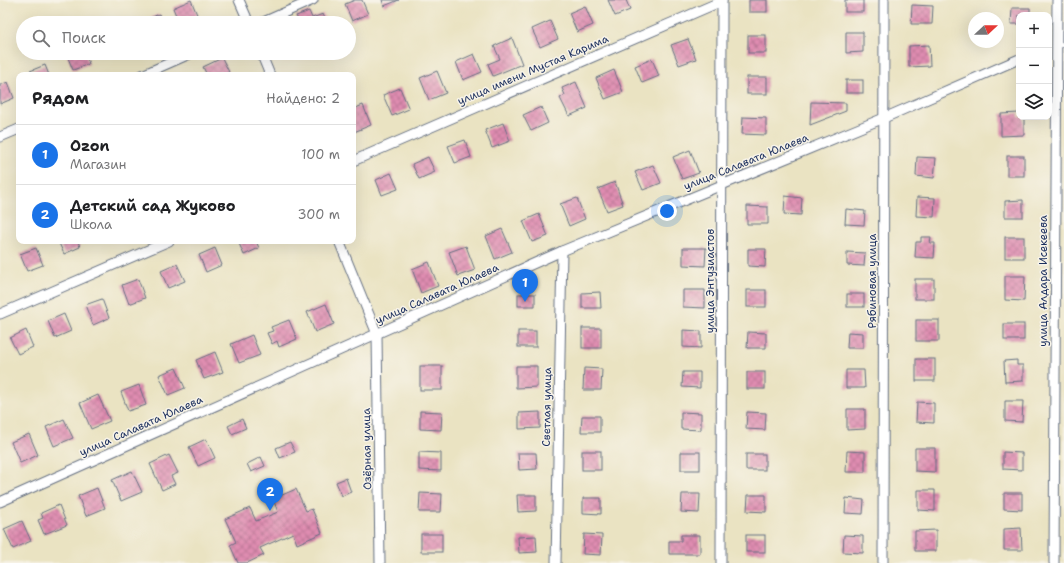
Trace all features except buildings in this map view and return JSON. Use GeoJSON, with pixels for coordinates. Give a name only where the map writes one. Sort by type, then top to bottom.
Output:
{"type":"FeatureCollection","features":[{"type":"Feature","properties":{"kind":"street"},"geometry":{"type":"LineString","coordinates":[[239,0],[246,16]]}},
{"type":"Feature","properties":{"kind":"street"},"geometry":{"type":"LineString","coordinates":[[277,16],[313,0]]}},
{"type":"Feature","properties":{"kind":"street","name":"улица имени Мустая Карима"},"geometry":{"type":"LineString","coordinates":[[356,160],[722,0]]}},
{"type":"Feature","properties":{"kind":"street","name":"улица Энтузиастов"},"geometry":{"type":"LineString","coordinates":[[721,563],[722,0]]}},
{"type":"Feature","properties":{"kind":"street","name":"Рябиновая улица"},"geometry":{"type":"LineString","coordinates":[[883,563],[884,0]]}},
{"type":"Feature","properties":{"kind":"street","name":"улица Алдара Исекеева"},"geometry":{"type":"LineString","coordinates":[[1054,563],[1058,179],[1057,0]]}},
{"type":"Feature","properties":{"kind":"street"},"geometry":{"type":"LineString","coordinates":[[149,72],[176,60]]}},
{"type":"Feature","properties":{"kind":"street"},"geometry":{"type":"LineString","coordinates":[[264,60],[269,72]]}},
{"type":"Feature","properties":{"kind":"street","name":"улица Салавата Юлаева"},"geometry":{"type":"LineString","coordinates":[[0,502],[562,251],[884,118],[1016,60]]}},
{"type":"Feature","properties":{"kind":"street"},"geometry":{"type":"LineString","coordinates":[[0,137],[16,130]]}},
{"type":"Feature","properties":{"kind":"street"},"geometry":{"type":"LineString","coordinates":[[0,314],[162,244]]}},
{"type":"Feature","properties":{"kind":"street"},"geometry":{"type":"LineString","coordinates":[[340,244],[377,334]]}},
{"type":"Feature","properties":{"kind":"street","name":"Светлая улица"},"geometry":{"type":"LineString","coordinates":[[556,563],[562,251]]}},
{"type":"Feature","properties":{"kind":"street","name":"Озёрная улица"},"geometry":{"type":"LineString","coordinates":[[377,334],[380,563]]}},
{"type":"Feature","properties":{"kind":"place","name":"Ozon"},"geometry":{"type":"Point","coordinates":[525,302]}},
{"type":"Feature","properties":{"kind":"place","name":"Детский сад Жуково"},"geometry":{"type":"Point","coordinates":[270,511]}}]}
